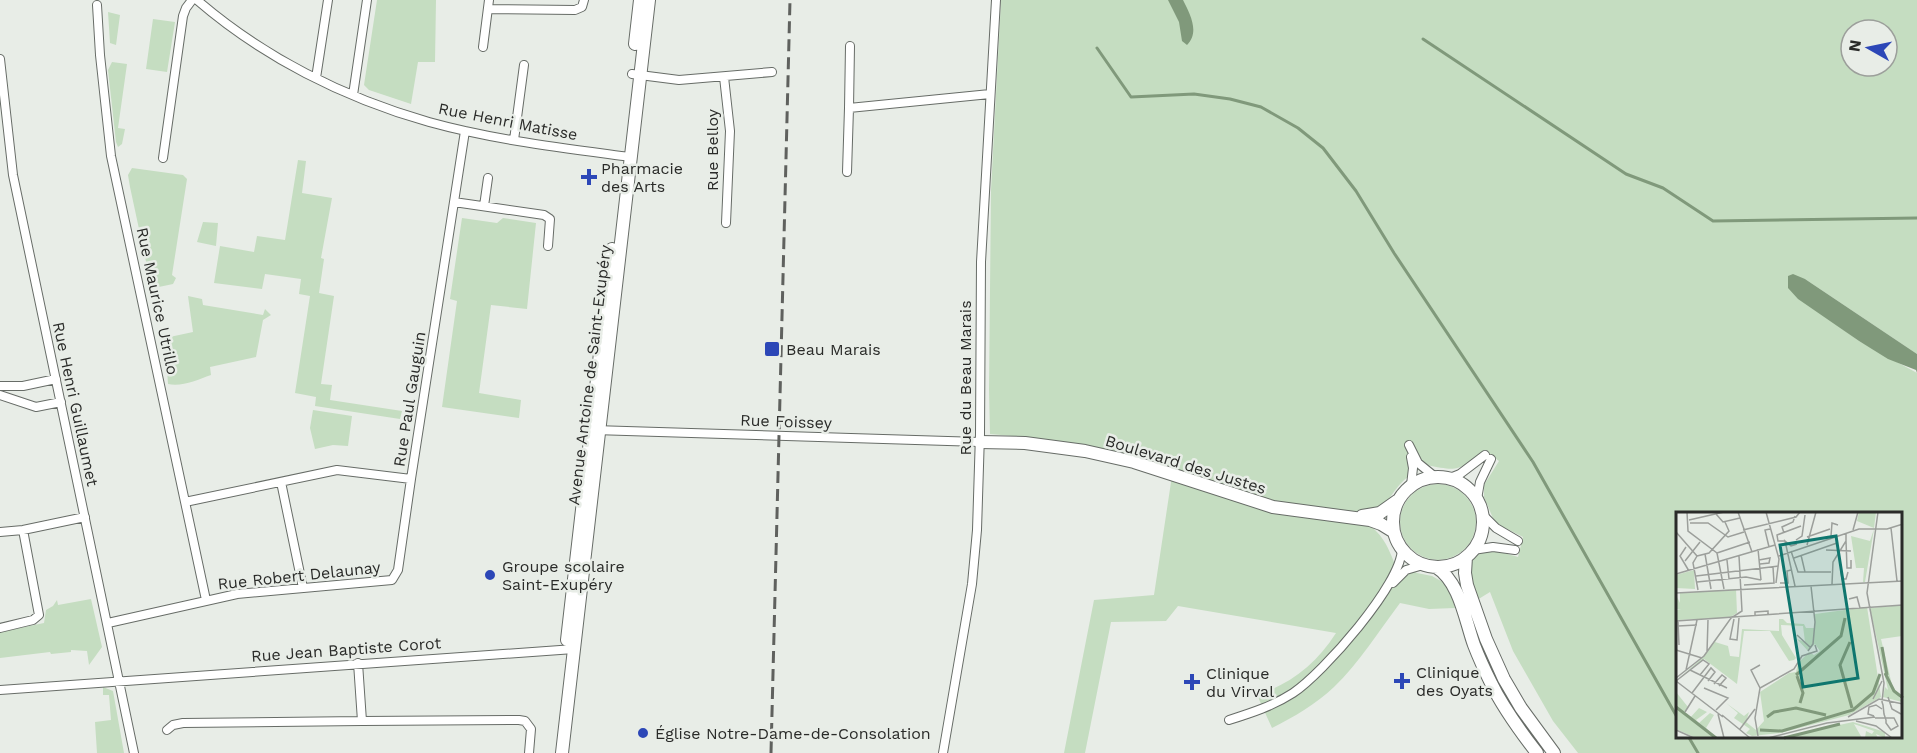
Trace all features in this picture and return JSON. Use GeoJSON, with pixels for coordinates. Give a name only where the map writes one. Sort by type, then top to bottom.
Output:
{"type":"FeatureCollection","features":[{"type":"Feature","properties":{"kind":"street","name":"Rue Henri Matisse"},"geometry":{"type":"LineString","coordinates":[[194,0],[245,37],[316,78],[412,117],[465,131],[514,140],[626,156]]}},
{"type":"Feature","properties":{"kind":"street"},"geometry":{"type":"LineString","coordinates":[[163,158],[183,16],[186,8],[194,0]]}},
{"type":"Feature","properties":{"kind":"street"},"geometry":{"type":"LineString","coordinates":[[316,78],[328,0]]}},
{"type":"Feature","properties":{"kind":"street"},"geometry":{"type":"LineString","coordinates":[[353,94],[367,0]]}},
{"type":"Feature","properties":{"kind":"street"},"geometry":{"type":"LineString","coordinates":[[483,47],[488,4],[575,10],[582,7],[584,0]]}},
{"type":"Feature","properties":{"kind":"street","name":"Avenue Antoine de Saint-Exupéry"},"geometry":{"type":"LineString","coordinates":[[636,75],[640,0]]}},
{"type":"Feature","properties":{"kind":"street","name":"Avenue Antoine de Saint-Exupéry"},"geometry":{"type":"LineString","coordinates":[[562,753],[570,649],[626,156],[636,75],[649,0]]}},
{"type":"Feature","properties":{"kind":"street","name":"Rue du Beau Marais"},"geometry":{"type":"LineString","coordinates":[[943,753],[972,584],[977,530],[981,262],[996,0]]}},
{"type":"Feature","properties":{"kind":"street","name":"Rue Maurice Utrillo"},"geometry":{"type":"LineString","coordinates":[[97,5],[111,156],[206,600]]}},
{"type":"Feature","properties":{"kind":"street"},"geometry":{"type":"LineString","coordinates":[[847,172],[850,46]]}},
{"type":"Feature","properties":{"kind":"street","name":"Rue Henri Guillaumet"},"geometry":{"type":"LineString","coordinates":[[0,61],[12,175],[134,753]]}},
{"type":"Feature","properties":{"kind":"street"},"geometry":{"type":"LineString","coordinates":[[514,140],[524,65]]}},
{"type":"Feature","properties":{"kind":"street"},"geometry":{"type":"LineString","coordinates":[[636,75],[679,80],[772,72]]}},
{"type":"Feature","properties":{"kind":"street","name":"Rue Belloy"},"geometry":{"type":"LineString","coordinates":[[724,77],[730,131],[726,223]]}},
{"type":"Feature","properties":{"kind":"street"},"geometry":{"type":"LineString","coordinates":[[849,108],[990,94]]}},
{"type":"Feature","properties":{"kind":"street","name":"Rue Paul Gauguin"},"geometry":{"type":"LineString","coordinates":[[185,502],[341,469],[411,479],[465,131]]}},
{"type":"Feature","properties":{"kind":"street"},"geometry":{"type":"LineString","coordinates":[[484,206],[488,178]]}},
{"type":"Feature","properties":{"kind":"street"},"geometry":{"type":"LineString","coordinates":[[454,202],[544,215],[550,219],[548,246]]}},
{"type":"Feature","properties":{"kind":"street"},"geometry":{"type":"LineString","coordinates":[[0,386],[23,386],[56,379]]}},
{"type":"Feature","properties":{"kind":"street"},"geometry":{"type":"LineString","coordinates":[[0,395],[36,407],[61,402]]}},
{"type":"Feature","properties":{"kind":"street","name":"Rue Foissey"},"geometry":{"type":"LineString","coordinates":[[595,430],[980,442]]}},
{"type":"Feature","properties":{"kind":"street","name":"Boulevard des Justes"},"geometry":{"type":"LineString","coordinates":[[980,442],[1025,443],[1085,451],[1134,462],[1273,507],[1375,521],[1394,532]]}},
{"type":"Feature","properties":{"kind":"street"},"geometry":{"type":"LineString","coordinates":[[1411,485],[1413,468],[1409,445],[1418,463],[1434,476]]}},
{"type":"Feature","properties":{"kind":"street"},"geometry":{"type":"LineString","coordinates":[[1450,478],[1488,457],[1477,499]]}},
{"type":"Feature","properties":{"kind":"street"},"geometry":{"type":"LineString","coordinates":[[1518,541],[1496,528],[1483,515],[1477,499],[1466,486],[1450,478],[1434,476],[1411,485],[1398,500],[1393,517],[1394,532],[1402,549],[1410,558],[1448,577],[1475,647],[1495,690],[1537,753]]}},
{"type":"Feature","properties":{"kind":"street","name":"Rue Robert Delaunay"},"geometry":{"type":"LineString","coordinates":[[108,624],[237,594],[388,581],[395,577],[398,570],[411,479]]}},
{"type":"Feature","properties":{"kind":"street"},"geometry":{"type":"LineString","coordinates":[[281,482],[303,588]]}},
{"type":"Feature","properties":{"kind":"street","name":"Boulevard des Justes"},"geometry":{"type":"LineString","coordinates":[[1346,517],[1376,514],[1389,508],[1398,500]]}},
{"type":"Feature","properties":{"kind":"street"},"geometry":{"type":"LineString","coordinates":[[1483,515],[1481,535],[1470,553],[1465,573],[1467,585],[1497,664],[1521,708],[1554,753]]}},
{"type":"Feature","properties":{"kind":"street"},"geometry":{"type":"LineString","coordinates":[[0,532],[23,530],[85,517]]}},
{"type":"Feature","properties":{"kind":"street"},"geometry":{"type":"LineString","coordinates":[[0,628],[33,620],[39,615],[23,530]]}},
{"type":"Feature","properties":{"kind":"street"},"geometry":{"type":"LineString","coordinates":[[1229,720],[1273,704],[1307,683],[1334,657],[1381,596],[1406,570],[1455,564],[1470,553],[1493,547],[1515,550]]}},
{"type":"Feature","properties":{"kind":"street"},"geometry":{"type":"LineString","coordinates":[[1381,596],[1398,567],[1402,549]]}},
{"type":"Feature","properties":{"kind":"street","name":"Avenue Antoine de Saint-Exupéry"},"geometry":{"type":"LineString","coordinates":[[554,753],[570,649]]}},
{"type":"Feature","properties":{"kind":"street","name":"Rue Jean Baptiste Corot"},"geometry":{"type":"LineString","coordinates":[[0,690],[570,649]]}},
{"type":"Feature","properties":{"kind":"street"},"geometry":{"type":"LineString","coordinates":[[358,663],[362,722]]}},
{"type":"Feature","properties":{"kind":"street"},"geometry":{"type":"LineString","coordinates":[[167,730],[173,725],[183,723],[519,720],[525,721],[531,729],[529,753]]}},
{"type":"Feature","properties":{"kind":"shaded area"},"geometry":{"type":"Polygon","coordinates":[[[377,0],[436,0],[435,62],[418,62],[411,104],[369,90],[364,85],[377,0]]]}},
{"type":"Feature","properties":{"kind":"shaded area"},"geometry":{"type":"Polygon","coordinates":[[[1001,0],[1917,0],[1917,354],[1805,279],[1830,320],[1859,341],[1917,373],[1917,753],[1578,753],[1553,721],[1513,651],[1490,592],[1477,600],[1472,586],[1470,571],[1476,556],[1496,552],[1518,557],[1523,537],[1495,523],[1484,497],[1484,485],[1499,461],[1484,450],[1457,468],[1426,465],[1401,483],[1383,508],[1352,512],[1378,532],[1394,562],[1417,573],[1432,576],[1448,585],[1455,608],[1429,609],[1400,603],[1360,657],[1334,687],[1304,710],[1272,728],[1257,695],[1281,685],[1302,671],[1329,644],[1336,633],[1178,606],[1166,621],[1111,622],[1085,753],[1064,753],[1094,600],[1154,595],[1173,469],[1106,449],[1037,438],[990,434],[991,190],[1001,0]]]}},
{"type":"Feature","properties":{"kind":"shaded area"},"geometry":{"type":"Polygon","coordinates":[[[1168,0],[1183,0],[1188,11],[1193,34],[1187,45],[1182,41],[1179,22],[1168,0]]]}},
{"type":"Feature","properties":{"kind":"shaded area"},"geometry":{"type":"Polygon","coordinates":[[[108,12],[120,15],[116,45],[110,43],[108,12]]]}},
{"type":"Feature","properties":{"kind":"shaded area"},"geometry":{"type":"Polygon","coordinates":[[[153,19],[175,22],[167,72],[146,69],[153,19]]]}},
{"type":"Feature","properties":{"kind":"shaded area"},"geometry":{"type":"Polygon","coordinates":[[[112,62],[127,64],[118,128],[125,129],[122,144],[118,147],[108,70],[112,62]]]}},
{"type":"Feature","properties":{"kind":"shaded area"},"geometry":{"type":"Polygon","coordinates":[[[298,160],[306,161],[302,193],[332,198],[321,258],[324,259],[319,293],[334,296],[321,384],[332,385],[330,400],[402,411],[400,419],[315,406],[316,397],[295,393],[310,296],[299,294],[301,279],[265,274],[262,289],[214,283],[220,246],[254,252],[257,236],[285,240],[298,160]]]}},
{"type":"Feature","properties":{"kind":"shaded area"},"geometry":{"type":"Polygon","coordinates":[[[132,168],[183,175],[187,179],[172,275],[176,278],[173,284],[154,288],[151,285],[128,175],[132,168]]]}},
{"type":"Feature","properties":{"kind":"shaded area"},"geometry":{"type":"Polygon","coordinates":[[[462,218],[497,223],[503,218],[536,223],[527,309],[491,305],[479,393],[521,400],[519,418],[442,407],[457,301],[450,299],[462,218]]]}},
{"type":"Feature","properties":{"kind":"shaded area"},"geometry":{"type":"Polygon","coordinates":[[[203,222],[218,223],[216,246],[197,242],[203,222]]]}},
{"type":"Feature","properties":{"kind":"shaded area"},"geometry":{"type":"Polygon","coordinates":[[[1793,274],[1805,279],[1917,354],[1917,373],[1916,370],[1888,359],[1859,341],[1798,299],[1788,288],[1788,276],[1793,274]]]}},
{"type":"Feature","properties":{"kind":"shaded area"},"geometry":{"type":"Polygon","coordinates":[[[188,296],[202,299],[203,305],[263,315],[265,309],[271,315],[263,320],[256,357],[210,367],[211,375],[195,381],[179,385],[168,384],[165,338],[193,332],[188,296]]]}},
{"type":"Feature","properties":{"kind":"shaded area"},"geometry":{"type":"Polygon","coordinates":[[[313,410],[352,416],[348,446],[333,445],[315,449],[310,428],[313,410]]]}},
{"type":"Feature","properties":{"kind":"shaded area"},"geometry":{"type":"Polygon","coordinates":[[[1438,484],[1452,487],[1465,495],[1473,508],[1476,522],[1473,536],[1465,549],[1452,557],[1438,560],[1424,557],[1411,549],[1403,536],[1400,522],[1403,508],[1411,495],[1424,487],[1438,484]]]}},
{"type":"Feature","properties":{"kind":"shaded area"},"geometry":{"type":"Polygon","coordinates":[[[91,599],[102,647],[89,665],[87,651],[71,650],[71,652],[0,658],[0,632],[44,623],[46,610],[57,600],[58,605],[91,599]]]}},
{"type":"Feature","properties":{"kind":"shaded area"},"geometry":{"type":"Polygon","coordinates":[[[103,687],[113,691],[124,753],[97,753],[95,722],[111,720],[109,695],[103,695],[103,687]]]}},
{"type":"Feature","properties":{"kind":"waterway"},"geometry":{"type":"LineString","coordinates":[[1423,39],[1626,174],[1663,188],[1713,221],[1917,218]]}},
{"type":"Feature","properties":{"kind":"waterway"},"geometry":{"type":"LineString","coordinates":[[1097,48],[1131,97],[1194,94],[1230,99],[1261,107],[1298,128],[1323,148],[1356,191],[1394,253],[1533,462],[1676,715]]}},
{"type":"Feature","properties":{"kind":"waterway"},"geometry":{"type":"LineString","coordinates":[[1689,738],[1698,753]]}},
{"type":"Feature","properties":{"kind":"railway"},"geometry":{"type":"LineString","coordinates":[[771,753],[790,0]]}},
{"type":"Feature","properties":{"kind":"place","name":"Pharmacie des Arts"},"geometry":{"type":"Point","coordinates":[589,177]}},
{"type":"Feature","properties":{"kind":"place","name":"Beau Marais"},"geometry":{"type":"Point","coordinates":[772,349]}},
{"type":"Feature","properties":{"kind":"place","name":"Groupe scolaire Saint-Exupéry"},"geometry":{"type":"Point","coordinates":[490,575]}},
{"type":"Feature","properties":{"kind":"place","name":"Clinique des Oyats"},"geometry":{"type":"Point","coordinates":[1402,681]}},
{"type":"Feature","properties":{"kind":"place","name":"Clinique du Virval"},"geometry":{"type":"Point","coordinates":[1192,682]}},
{"type":"Feature","properties":{"kind":"place","name":"Église Notre-Dame-de-Consolation"},"geometry":{"type":"Point","coordinates":[643,733]}}]}
